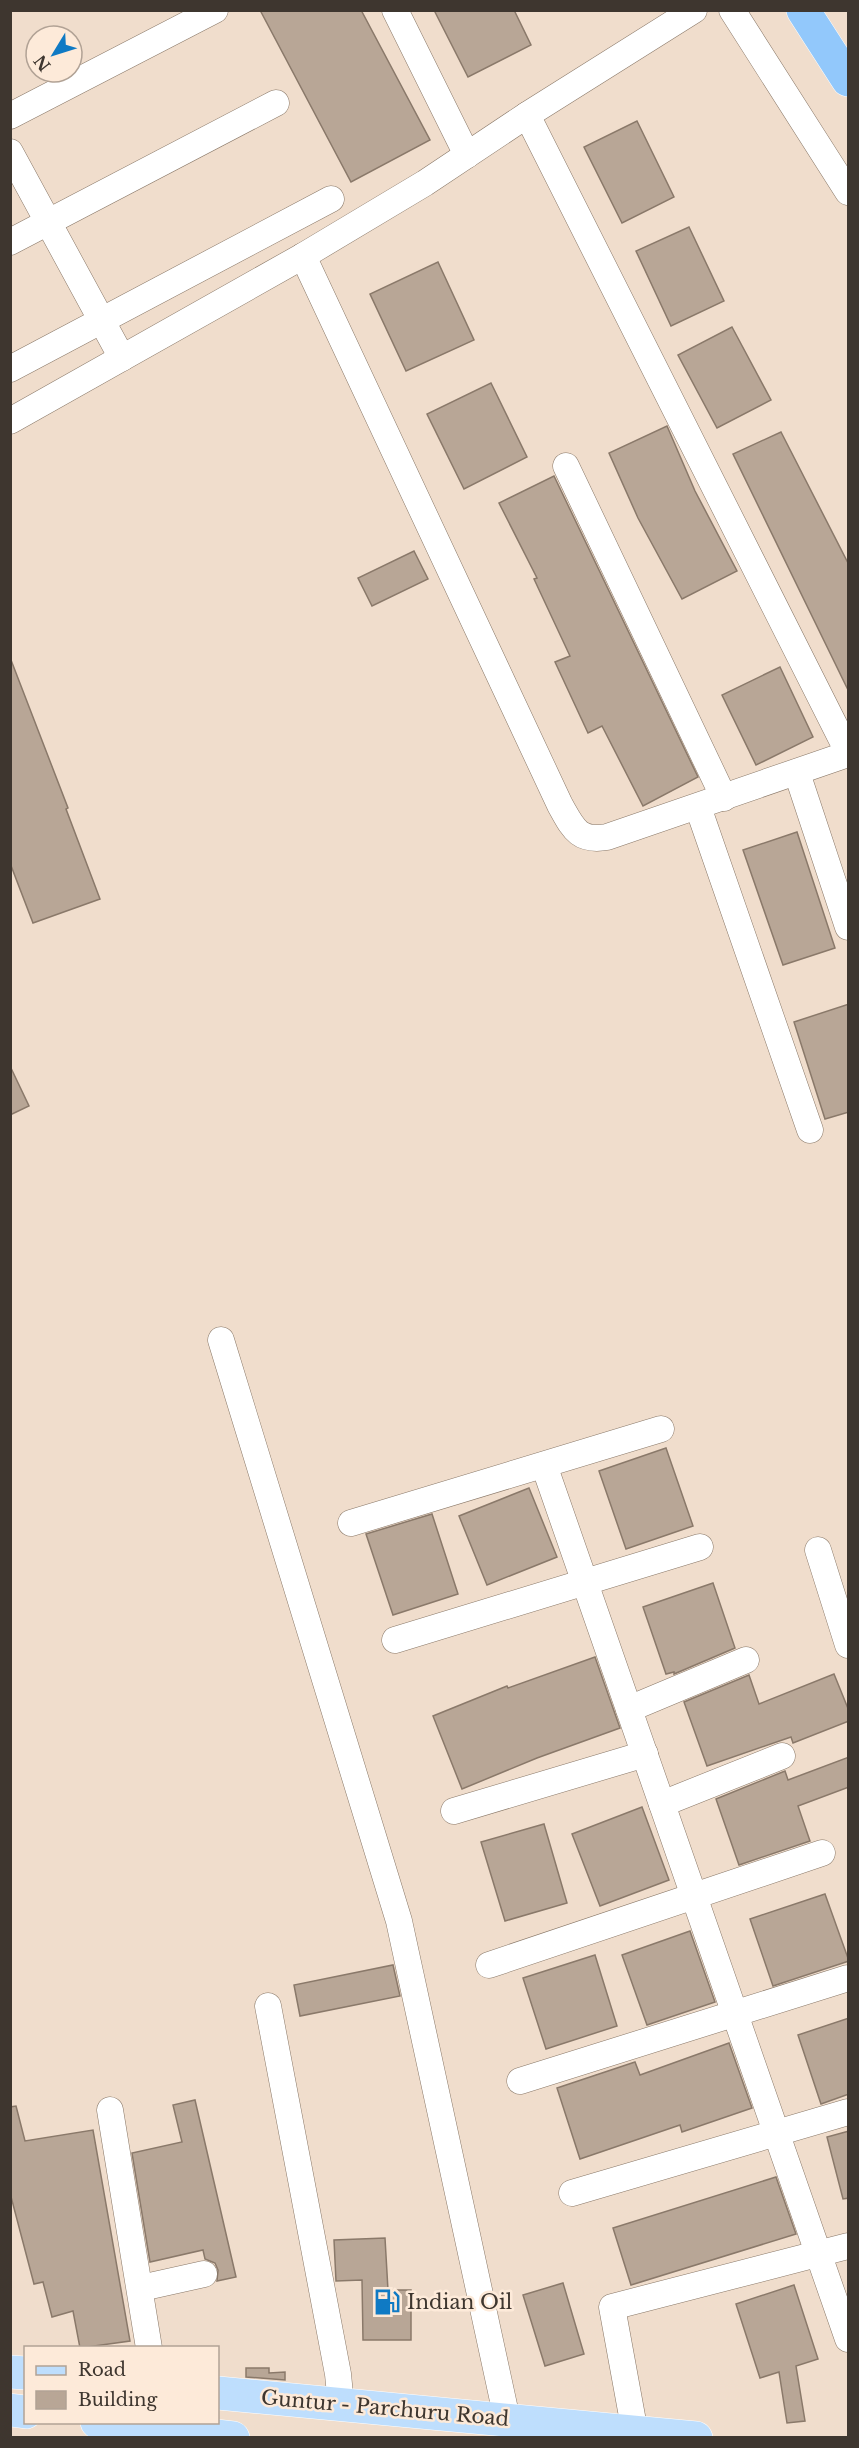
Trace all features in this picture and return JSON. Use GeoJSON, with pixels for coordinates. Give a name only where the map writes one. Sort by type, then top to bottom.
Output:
{"type":"FeatureCollection","features":[{"type":"Feature","properties":{"kind":"highway"},"geometry":{"type":"LineString","coordinates":[[803,10],[849,80]]}},
{"type":"Feature","properties":{"kind":"main road","name":"Guntur - Parchuru Road"},"geometry":{"type":"LineString","coordinates":[[219,2393],[696,2438]]}},
{"type":"Feature","properties":{"kind":"main road"},"geometry":{"type":"LineString","coordinates":[[112,2424],[195,2436],[233,2438]]}},
{"type":"Feature","properties":{"kind":"street"},"geometry":{"type":"LineString","coordinates":[[10,116],[214,10]]}},
{"type":"Feature","properties":{"kind":"street"},"geometry":{"type":"LineString","coordinates":[[394,10],[467,155]]}},
{"type":"Feature","properties":{"kind":"street"},"geometry":{"type":"LineString","coordinates":[[10,421],[303,256],[425,183],[694,10]]}},
{"type":"Feature","properties":{"kind":"street"},"geometry":{"type":"LineString","coordinates":[[732,10],[849,192]]}},
{"type":"Feature","properties":{"kind":"street"},"geometry":{"type":"LineString","coordinates":[[10,242],[276,103]]}},
{"type":"Feature","properties":{"kind":"street"},"geometry":{"type":"LineString","coordinates":[[303,256],[550,783],[571,823],[581,836],[593,840],[607,837],[797,773],[849,753],[527,116]]}},
{"type":"Feature","properties":{"kind":"street"},"geometry":{"type":"LineString","coordinates":[[10,152],[122,358]]}},
{"type":"Feature","properties":{"kind":"street"},"geometry":{"type":"LineString","coordinates":[[10,369],[331,199]]}},
{"type":"Feature","properties":{"kind":"street"},"geometry":{"type":"LineString","coordinates":[[566,466],[724,798]]}},
{"type":"Feature","properties":{"kind":"street"},"geometry":{"type":"LineString","coordinates":[[797,773],[849,927]]}},
{"type":"Feature","properties":{"kind":"street"},"geometry":{"type":"LineString","coordinates":[[698,807],[810,1130]]}},
{"type":"Feature","properties":{"kind":"street"},"geometry":{"type":"LineString","coordinates":[[221,1340],[399,1921],[507,2419]]}},
{"type":"Feature","properties":{"kind":"street"},"geometry":{"type":"LineString","coordinates":[[351,1524],[661,1429]]}},
{"type":"Feature","properties":{"kind":"street"},"geometry":{"type":"LineString","coordinates":[[544,1465],[849,2339]]}},
{"type":"Feature","properties":{"kind":"street"},"geometry":{"type":"LineString","coordinates":[[395,1640],[700,1547]]}},
{"type":"Feature","properties":{"kind":"street"},"geometry":{"type":"LineString","coordinates":[[818,1550],[849,1645]]}},
{"type":"Feature","properties":{"kind":"street"},"geometry":{"type":"LineString","coordinates":[[629,1709],[746,1660]]}},
{"type":"Feature","properties":{"kind":"street"},"geometry":{"type":"LineString","coordinates":[[454,1810],[645,1754]]}},
{"type":"Feature","properties":{"kind":"street"},"geometry":{"type":"LineString","coordinates":[[662,1804],[782,1756]]}},
{"type":"Feature","properties":{"kind":"street"},"geometry":{"type":"LineString","coordinates":[[489,1965],[822,1853]]}},
{"type":"Feature","properties":{"kind":"street"},"geometry":{"type":"LineString","coordinates":[[520,2081],[849,1978]]}},
{"type":"Feature","properties":{"kind":"street"},"geometry":{"type":"LineString","coordinates":[[268,2006],[338,2374],[341,2405]]}},
{"type":"Feature","properties":{"kind":"street"},"geometry":{"type":"LineString","coordinates":[[110,2110],[149,2346]]}},
{"type":"Feature","properties":{"kind":"street"},"geometry":{"type":"LineString","coordinates":[[572,2193],[849,2112]]}},
{"type":"Feature","properties":{"kind":"street"},"geometry":{"type":"LineString","coordinates":[[635,2434],[612,2307],[849,2246]]}},
{"type":"Feature","properties":{"kind":"street"},"geometry":{"type":"LineString","coordinates":[[141,2288],[204,2274]]}},
{"type":"Feature","properties":{"kind":"building"},"geometry":{"type":"Polygon","coordinates":[[[260,10],[361,10],[430,140],[351,182],[260,10]]]}},
{"type":"Feature","properties":{"kind":"building"},"geometry":{"type":"Polygon","coordinates":[[[434,10],[514,10],[531,45],[468,77],[434,10]]]}},
{"type":"Feature","properties":{"kind":"building"},"geometry":{"type":"Polygon","coordinates":[[[637,121],[674,197],[622,223],[584,147],[637,121]]]}},
{"type":"Feature","properties":{"kind":"building"},"geometry":{"type":"Polygon","coordinates":[[[689,227],[724,301],[671,326],[636,251],[689,227]]]}},
{"type":"Feature","properties":{"kind":"building"},"geometry":{"type":"Polygon","coordinates":[[[438,262],[474,340],[406,371],[370,294],[438,262]]]}},
{"type":"Feature","properties":{"kind":"building"},"geometry":{"type":"Polygon","coordinates":[[[732,327],[771,400],[717,428],[678,355],[732,327]]]}},
{"type":"Feature","properties":{"kind":"building"},"geometry":{"type":"Polygon","coordinates":[[[491,383],[527,457],[464,489],[427,414],[491,383]]]}},
{"type":"Feature","properties":{"kind":"building"},"geometry":{"type":"Polygon","coordinates":[[[667,426],[695,491],[737,571],[682,599],[638,518],[609,453],[667,426]]]}},
{"type":"Feature","properties":{"kind":"building"},"geometry":{"type":"Polygon","coordinates":[[[781,432],[849,565],[849,692],[733,454],[781,432]]]}},
{"type":"Feature","properties":{"kind":"building"},"geometry":{"type":"Polygon","coordinates":[[[554,476],[698,777],[643,806],[602,726],[588,733],[555,662],[570,656],[534,579],[537,578],[499,503],[554,476]]]}},
{"type":"Feature","properties":{"kind":"building"},"geometry":{"type":"Polygon","coordinates":[[[414,551],[428,579],[372,606],[358,578],[414,551]]]}},
{"type":"Feature","properties":{"kind":"building"},"geometry":{"type":"Polygon","coordinates":[[[11,660],[100,899],[33,923],[10,863],[11,660]]]}},
{"type":"Feature","properties":{"kind":"building"},"geometry":{"type":"Polygon","coordinates":[[[780,667],[813,737],[756,765],[722,695],[780,667]]]}},
{"type":"Feature","properties":{"kind":"building"},"geometry":{"type":"Polygon","coordinates":[[[797,832],[835,948],[783,965],[743,850],[797,832]]]}},
{"type":"Feature","properties":{"kind":"building"},"geometry":{"type":"Polygon","coordinates":[[[849,1004],[849,1112],[825,1119],[794,1022],[849,1004]]]}},
{"type":"Feature","properties":{"kind":"building"},"geometry":{"type":"Polygon","coordinates":[[[10,1066],[29,1106],[10,1115],[10,1066]]]}},
{"type":"Feature","properties":{"kind":"building"},"geometry":{"type":"Polygon","coordinates":[[[666,1448],[693,1526],[626,1549],[599,1471],[666,1448]]]}},
{"type":"Feature","properties":{"kind":"building"},"geometry":{"type":"Polygon","coordinates":[[[529,1488],[557,1557],[487,1585],[459,1516],[529,1488]]]}},
{"type":"Feature","properties":{"kind":"building"},"geometry":{"type":"Polygon","coordinates":[[[432,1514],[458,1594],[393,1615],[366,1534],[432,1514]]]}},
{"type":"Feature","properties":{"kind":"building"},"geometry":{"type":"Polygon","coordinates":[[[713,1583],[735,1648],[674,1674],[674,1672],[666,1674],[643,1607],[713,1583]]]}},
{"type":"Feature","properties":{"kind":"building"},"geometry":{"type":"Polygon","coordinates":[[[595,1657],[620,1728],[537,1758],[462,1789],[433,1716],[507,1686],[508,1688],[595,1657]]]}},
{"type":"Feature","properties":{"kind":"building"},"geometry":{"type":"Polygon","coordinates":[[[834,1674],[849,1711],[849,1721],[793,1743],[791,1737],[707,1766],[684,1702],[749,1675],[759,1704],[834,1674]]]}},
{"type":"Feature","properties":{"kind":"building"},"geometry":{"type":"Polygon","coordinates":[[[849,1757],[849,1787],[798,1806],[810,1841],[739,1865],[716,1799],[785,1771],[788,1780],[849,1757]]]}},
{"type":"Feature","properties":{"kind":"building"},"geometry":{"type":"Polygon","coordinates":[[[642,1807],[669,1880],[600,1906],[572,1834],[642,1807]]]}},
{"type":"Feature","properties":{"kind":"building"},"geometry":{"type":"Polygon","coordinates":[[[544,1824],[567,1903],[505,1921],[481,1842],[544,1824]]]}},
{"type":"Feature","properties":{"kind":"building"},"geometry":{"type":"Polygon","coordinates":[[[825,1894],[849,1961],[773,1986],[750,1919],[825,1894]]]}},
{"type":"Feature","properties":{"kind":"building"},"geometry":{"type":"Polygon","coordinates":[[[690,1931],[715,2002],[647,2025],[622,1955],[690,1931]]]}},
{"type":"Feature","properties":{"kind":"building"},"geometry":{"type":"Polygon","coordinates":[[[595,1955],[617,2026],[546,2049],[523,1978],[595,1955]]]}},
{"type":"Feature","properties":{"kind":"building"},"geometry":{"type":"Polygon","coordinates":[[[393,1965],[400,1996],[300,2016],[294,1985],[393,1965]]]}},
{"type":"Feature","properties":{"kind":"building"},"geometry":{"type":"Polygon","coordinates":[[[849,2018],[849,2094],[821,2104],[798,2035],[849,2018]]]}},
{"type":"Feature","properties":{"kind":"building"},"geometry":{"type":"Polygon","coordinates":[[[729,2043],[752,2108],[682,2132],[680,2125],[580,2159],[557,2088],[635,2062],[640,2075],[729,2043]]]}},
{"type":"Feature","properties":{"kind":"building"},"geometry":{"type":"Polygon","coordinates":[[[195,2100],[236,2277],[217,2281],[218,2270],[215,2263],[205,2259],[203,2250],[150,2262],[132,2153],[182,2142],[173,2105],[195,2100]]]}},
{"type":"Feature","properties":{"kind":"building"},"geometry":{"type":"Polygon","coordinates":[[[16,2106],[25,2141],[93,2130],[130,2341],[80,2346],[73,2311],[52,2317],[43,2282],[34,2284],[10,2193],[10,2107],[16,2106]]]}},
{"type":"Feature","properties":{"kind":"building"},"geometry":{"type":"Polygon","coordinates":[[[849,2131],[849,2198],[843,2199],[827,2137],[849,2131]]]}},
{"type":"Feature","properties":{"kind":"building"},"geometry":{"type":"Polygon","coordinates":[[[776,2177],[796,2234],[631,2285],[613,2228],[776,2177]]]}},
{"type":"Feature","properties":{"kind":"building"},"geometry":{"type":"Polygon","coordinates":[[[385,2238],[388,2290],[411,2290],[411,2340],[363,2340],[362,2280],[336,2281],[334,2240],[385,2238]]]}},
{"type":"Feature","properties":{"kind":"building"},"geometry":{"type":"Polygon","coordinates":[[[563,2283],[584,2354],[545,2366],[523,2295],[563,2283]]]}},
{"type":"Feature","properties":{"kind":"building"},"geometry":{"type":"Polygon","coordinates":[[[794,2285],[818,2359],[796,2366],[805,2421],[787,2423],[779,2372],[760,2378],[736,2304],[794,2285]]]}},
{"type":"Feature","properties":{"kind":"building"},"geometry":{"type":"Polygon","coordinates":[[[246,2368],[269,2368],[269,2373],[285,2372],[285,2380],[246,2377],[246,2368]]]}},
{"type":"Feature","properties":{"kind":"place","name":"Indian Oil"},"geometry":{"type":"Point","coordinates":[387,2302]}}]}
